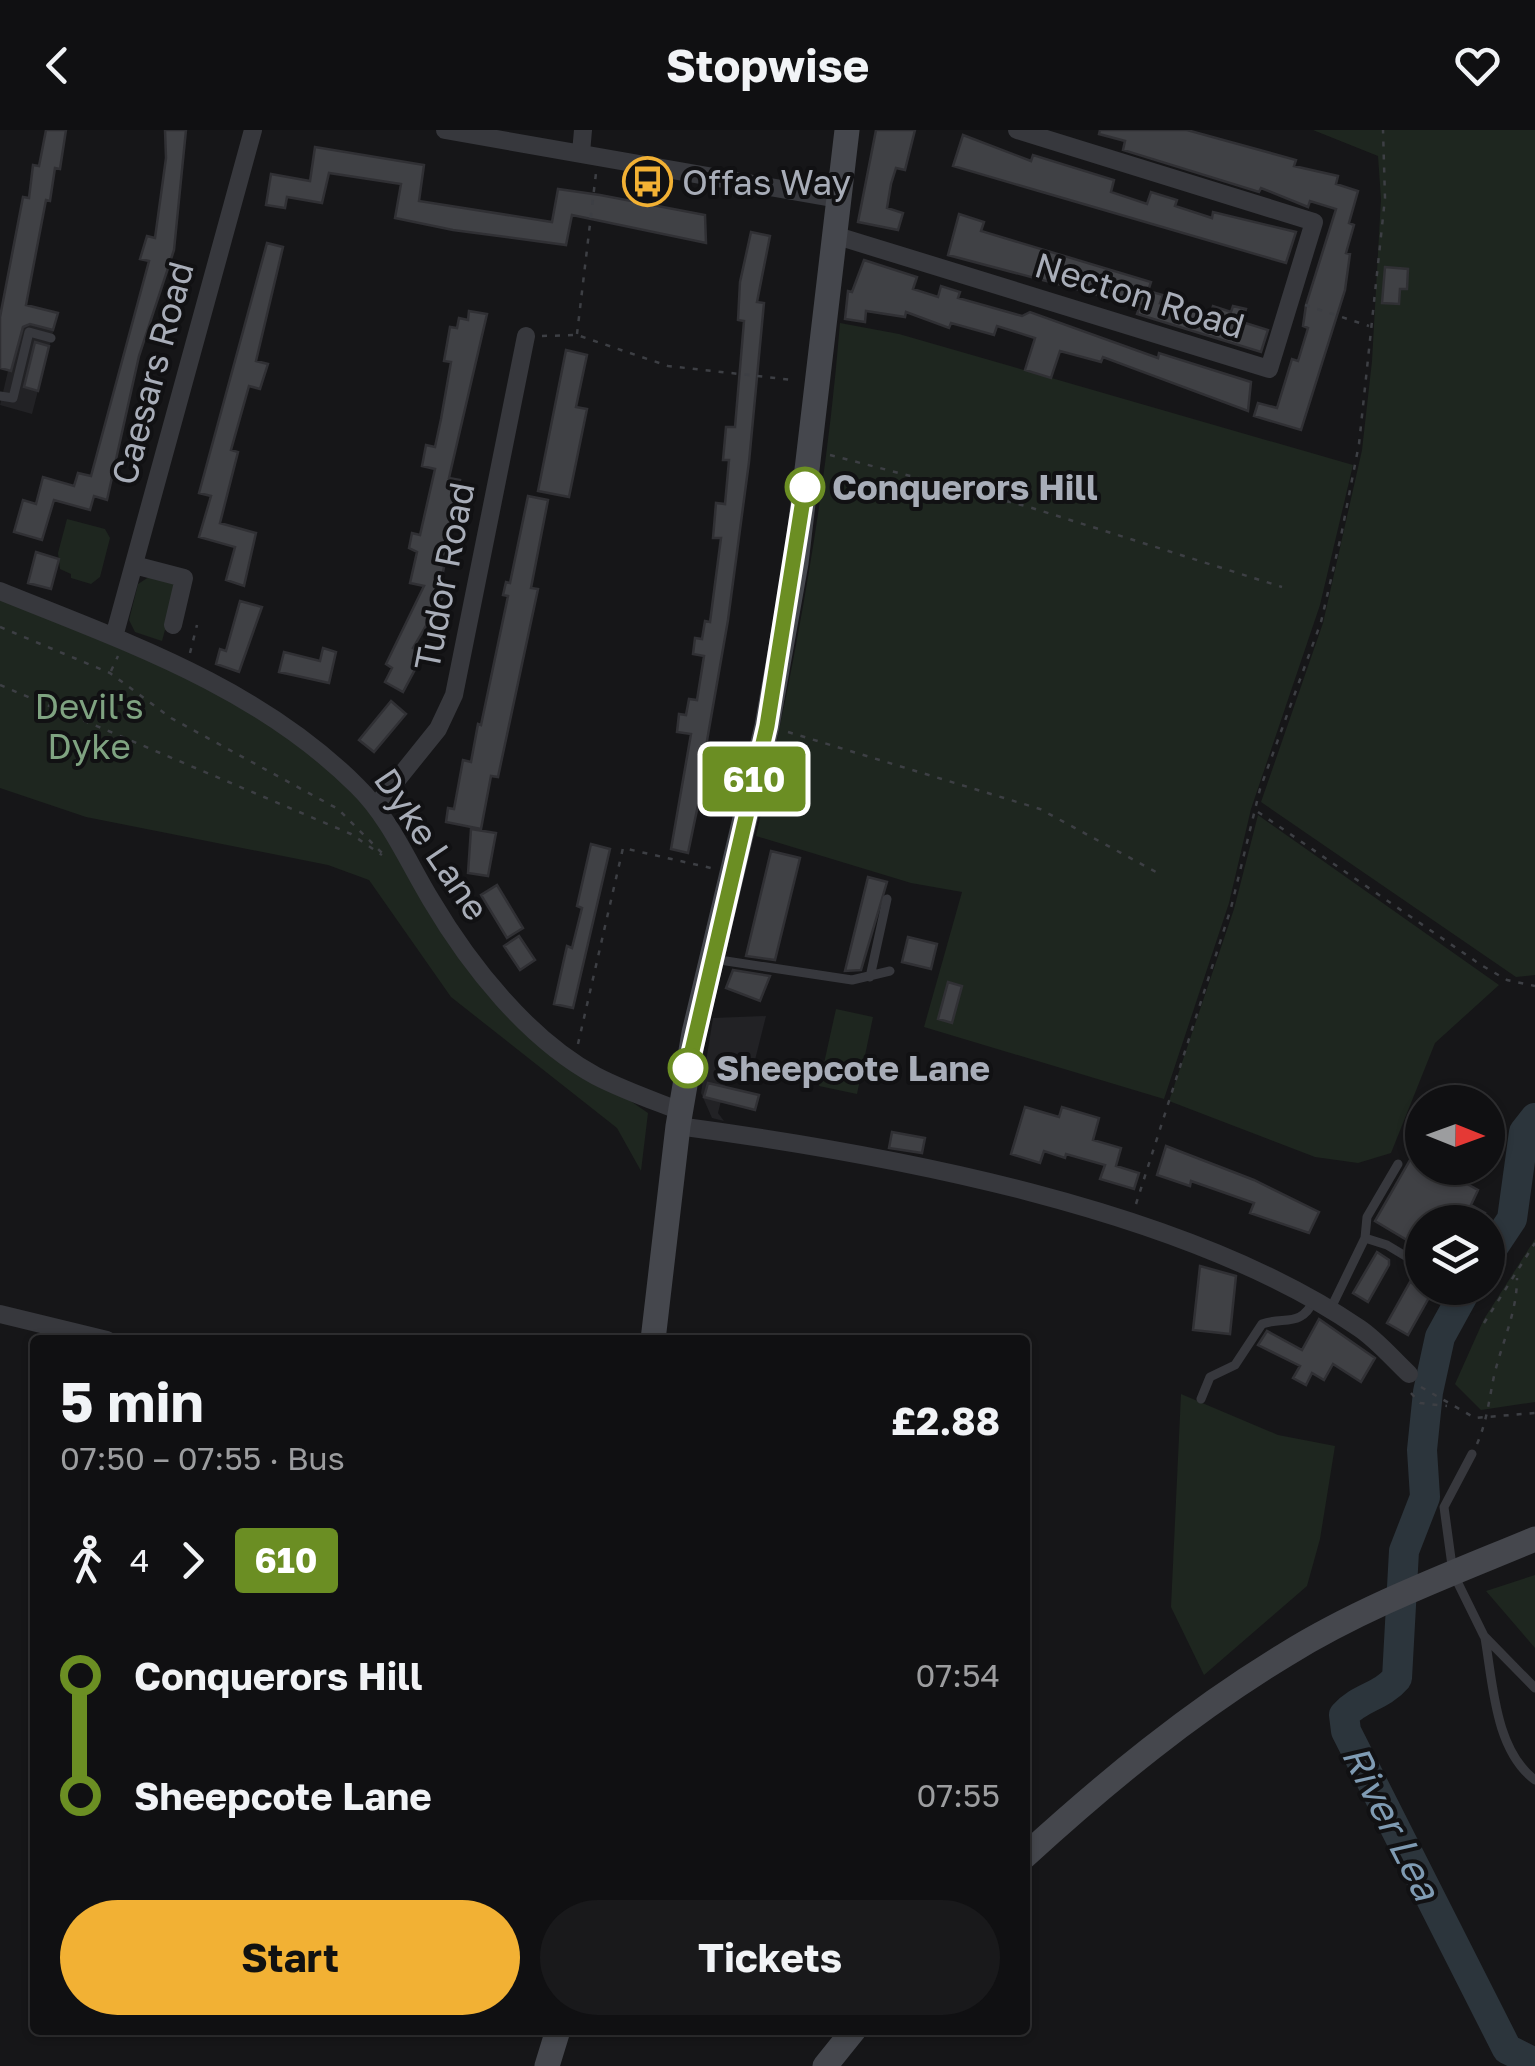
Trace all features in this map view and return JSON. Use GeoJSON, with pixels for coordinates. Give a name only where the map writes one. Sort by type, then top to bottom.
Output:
{"type":"FeatureCollection","features":[{"type":"Feature","properties":{"kind":"street","name":"Caesars Road"},"geometry":{"type":"LineString","coordinates":[[114,633],[253,130]]}},
{"type":"Feature","properties":{"kind":"street"},"geometry":{"type":"LineString","coordinates":[[444,130],[838,199]]}},
{"type":"Feature","properties":{"kind":"street"},"geometry":{"type":"LineString","coordinates":[[583,130],[590,155]]}},
{"type":"Feature","properties":{"kind":"street"},"geometry":{"type":"LineString","coordinates":[[654,1335],[679,1118],[710,959],[767,726],[796,563],[847,130]]}},
{"type":"Feature","properties":{"kind":"street","name":"Necton Road"},"geometry":{"type":"LineString","coordinates":[[834,235],[1269,369],[1314,222],[1016,130]]}},
{"type":"Feature","properties":{"kind":"street","name":"Tudor Road"},"geometry":{"type":"LineString","coordinates":[[376,806],[438,729],[454,695],[526,336]]}},
{"type":"Feature","properties":{"kind":"street"},"geometry":{"type":"LineString","coordinates":[[134,565],[184,578],[173,625]]}},
{"type":"Feature","properties":{"kind":"street","name":"Dyke Lane"},"geometry":{"type":"LineString","coordinates":[[0,591],[53,616],[114,633],[232,692],[320,750],[376,806],[459,941],[528,1026],[593,1074],[679,1118]]}},
{"type":"Feature","properties":{"kind":"street"},"geometry":{"type":"LineString","coordinates":[[679,1118],[930,1169],[1131,1222],[1234,1260],[1322,1305],[1362,1330],[1414,1385]]}},
{"type":"Feature","properties":{"kind":"street"},"geometry":{"type":"LineString","coordinates":[[0,1314],[87,1335]]}},
{"type":"Feature","properties":{"kind":"street"},"geometry":{"type":"LineString","coordinates":[[1030,1851],[1116,1773],[1286,1654],[1383,1604],[1535,1539]]}},
{"type":"Feature","properties":{"kind":"street"},"geometry":{"type":"LineString","coordinates":[[547,2066],[556,2035]]}},
{"type":"Feature","properties":{"kind":"street"},"geometry":{"type":"LineString","coordinates":[[825,2066],[850,2035]]}},
{"type":"Feature","properties":{"kind":"lane"},"geometry":{"type":"LineString","coordinates":[[0,396],[13,398],[29,332],[51,338]]}},
{"type":"Feature","properties":{"kind":"lane"},"geometry":{"type":"LineString","coordinates":[[870,978],[888,899]]}},
{"type":"Feature","properties":{"kind":"lane"},"geometry":{"type":"LineString","coordinates":[[710,959],[852,980],[890,970]]}},
{"type":"Feature","properties":{"kind":"lane"},"geometry":{"type":"LineString","coordinates":[[1202,1400],[1210,1376],[1235,1365],[1262,1324],[1297,1321],[1322,1305],[1365,1238],[1367,1218],[1398,1164]]}},
{"type":"Feature","properties":{"kind":"lane"},"geometry":{"type":"LineString","coordinates":[[1365,1238],[1387,1244],[1405,1255]]}},
{"type":"Feature","properties":{"kind":"lane"},"geometry":{"type":"LineString","coordinates":[[1472,1454],[1444,1507],[1453,1574],[1484,1636],[1500,1723],[1514,1756],[1535,1780]]}},
{"type":"Feature","properties":{"kind":"lane"},"geometry":{"type":"LineString","coordinates":[[1484,1636],[1535,1688]]}},
{"type":"Feature","properties":{"kind":"path"},"geometry":{"type":"LineString","coordinates":[[1131,1222],[1257,811],[1260,790],[1320,622],[1341,536],[1358,451],[1385,198],[1382,130]]}},
{"type":"Feature","properties":{"kind":"path"},"geometry":{"type":"LineString","coordinates":[[577,335],[590,155]]}},
{"type":"Feature","properties":{"kind":"path"},"geometry":{"type":"LineString","coordinates":[[1292,301],[1370,327]]}},
{"type":"Feature","properties":{"kind":"path"},"geometry":{"type":"LineString","coordinates":[[526,336],[577,335],[668,366],[817,382]]}},
{"type":"Feature","properties":{"kind":"path"},"geometry":{"type":"LineString","coordinates":[[810,449],[1029,506],[1282,587]]}},
{"type":"Feature","properties":{"kind":"path"},"geometry":{"type":"LineString","coordinates":[[186,669],[198,625]]}},
{"type":"Feature","properties":{"kind":"path"},"geometry":{"type":"LineString","coordinates":[[0,627],[110,673],[171,718],[338,809],[390,861],[351,834],[0,685]]}},
{"type":"Feature","properties":{"kind":"path"},"geometry":{"type":"LineString","coordinates":[[767,726],[1040,809],[1156,872]]}},
{"type":"Feature","properties":{"kind":"path"},"geometry":{"type":"LineString","coordinates":[[1257,811],[1481,965],[1507,980],[1535,986]]}},
{"type":"Feature","properties":{"kind":"path"},"geometry":{"type":"LineString","coordinates":[[574,1060],[623,848],[731,872]]}},
{"type":"Feature","properties":{"kind":"path"},"geometry":{"type":"LineString","coordinates":[[1484,1323],[1517,1278],[1535,1243]]}},
{"type":"Feature","properties":{"kind":"path"},"geometry":{"type":"LineString","coordinates":[[1472,1454],[1488,1419],[1495,1373],[1517,1306],[1517,1278]]}},
{"type":"Feature","properties":{"kind":"path"},"geometry":{"type":"LineString","coordinates":[[1414,1385],[1420,1403],[1449,1406]]}},
{"type":"Feature","properties":{"kind":"path"},"geometry":{"type":"LineString","coordinates":[[1414,1385],[1449,1406],[1488,1419],[1535,1413]]}},
{"type":"Feature","properties":{"kind":"shaded area"},"geometry":{"type":"Polygon","coordinates":[[[26,305],[58,313],[32,414],[0,405],[8,371],[0,368],[0,345],[26,305]]]}},
{"type":"Feature","properties":{"kind":"shaded area"},"geometry":{"type":"Polygon","coordinates":[[[766,1016],[754,1064],[731,1060],[718,1113],[724,1121],[712,1118],[701,1093],[713,1018],[766,1016]]]}},
{"type":"Feature","properties":{"kind":"green space"},"geometry":{"type":"Polygon","coordinates":[[[1313,130],[1535,130],[1535,975],[1516,977],[1261,802],[1323,623],[1362,450],[1372,361],[1381,199],[1378,156],[1313,130]]]}},
{"type":"Feature","properties":{"kind":"green space"},"geometry":{"type":"Polygon","coordinates":[[[840,323],[899,334],[1353,465],[1320,605],[1251,809],[1229,903],[1164,1099],[924,1027],[962,892],[911,883],[756,836],[807,581],[840,323]]]}},
{"type":"Feature","properties":{"kind":"green space"},"geometry":{"type":"Polygon","coordinates":[[[67,519],[105,529],[110,538],[100,577],[91,584],[71,578],[71,574],[60,569],[58,553],[67,519]]]}},
{"type":"Feature","properties":{"kind":"green space"},"geometry":{"type":"Polygon","coordinates":[[[152,575],[172,581],[176,589],[162,641],[135,632],[129,620],[138,584],[152,575]]]}},
{"type":"Feature","properties":{"kind":"green space","name":"Devil's Dyke"},"geometry":{"type":"Polygon","coordinates":[[[0,599],[115,641],[238,704],[320,759],[382,820],[530,1032],[648,1113],[641,1171],[617,1128],[451,997],[369,880],[328,865],[86,817],[0,788],[0,599]]]}},
{"type":"Feature","properties":{"kind":"green space"},"geometry":{"type":"Polygon","coordinates":[[[1258,815],[1499,985],[1435,1043],[1418,1085],[1405,1085],[1405,1118],[1391,1153],[1358,1163],[1315,1157],[1169,1101],[1234,909],[1258,815]]]}},
{"type":"Feature","properties":{"kind":"green space"},"geometry":{"type":"Polygon","coordinates":[[[836,1009],[873,1017],[857,1094],[819,1086],[836,1009]]]}},
{"type":"Feature","properties":{"kind":"green space"},"geometry":{"type":"Polygon","coordinates":[[[1535,1239],[1535,1402],[1481,1410],[1455,1384],[1484,1319],[1493,1305],[1505,1305],[1505,1286],[1535,1239]]]}},
{"type":"Feature","properties":{"kind":"green space"},"geometry":{"type":"Polygon","coordinates":[[[1181,1394],[1278,1435],[1335,1446],[1320,1539],[1307,1586],[1204,1675],[1171,1607],[1181,1394]]]}},
{"type":"Feature","properties":{"kind":"green space"},"geometry":{"type":"Polygon","coordinates":[[[1535,1575],[1535,1648],[1486,1591],[1535,1575]]]}},
{"type":"Feature","properties":{"kind":"building"},"geometry":{"type":"Polygon","coordinates":[[[46,130],[66,130],[60,169],[55,168],[50,201],[46,200],[26,305],[58,313],[53,330],[30,324],[23,327],[11,371],[0,368],[0,317],[23,197],[29,198],[33,165],[39,166],[46,130]]]}},
{"type":"Feature","properties":{"kind":"building"},"geometry":{"type":"Polygon","coordinates":[[[165,130],[186,130],[174,250],[139,356],[107,500],[94,496],[90,510],[54,500],[42,540],[14,532],[23,500],[36,504],[43,477],[74,486],[78,473],[91,476],[149,261],[140,259],[147,236],[155,238],[166,158],[165,130]]]}},
{"type":"Feature","properties":{"kind":"building"},"geometry":{"type":"Polygon","coordinates":[[[876,130],[915,130],[905,170],[896,168],[891,184],[887,208],[903,213],[898,230],[858,222],[876,130]]]}},
{"type":"Feature","properties":{"kind":"building"},"geometry":{"type":"Polygon","coordinates":[[[1100,130],[1187,130],[1296,160],[1294,166],[1338,176],[1336,184],[1358,191],[1349,223],[1354,225],[1346,253],[1350,254],[1345,290],[1301,430],[1254,416],[1258,403],[1277,408],[1292,359],[1298,361],[1308,328],[1303,326],[1306,305],[1336,209],[1310,201],[1308,207],[1261,188],[1259,192],[1123,150],[1125,141],[1099,134],[1100,130]]]}},
{"type":"Feature","properties":{"kind":"building"},"geometry":{"type":"Polygon","coordinates":[[[963,135],[1031,161],[1033,155],[1114,180],[1111,192],[1147,204],[1151,192],[1177,200],[1175,206],[1212,218],[1213,212],[1296,232],[1286,263],[953,166],[963,135]]]}},
{"type":"Feature","properties":{"kind":"building"},"geometry":{"type":"Polygon","coordinates":[[[315,147],[424,165],[419,201],[552,222],[558,189],[600,195],[705,215],[706,243],[572,215],[566,245],[453,230],[395,218],[401,184],[329,173],[322,203],[287,197],[285,208],[266,205],[271,174],[310,181],[315,147]]]}},
{"type":"Feature","properties":{"kind":"building"},"geometry":{"type":"Polygon","coordinates":[[[959,214],[984,222],[981,231],[1151,282],[1148,291],[1163,295],[1160,303],[1210,315],[1213,306],[1231,312],[1233,306],[1246,309],[1242,322],[1268,330],[1261,352],[1137,314],[1140,306],[948,255],[959,214]]]}},
{"type":"Feature","properties":{"kind":"building"},"geometry":{"type":"Polygon","coordinates":[[[751,232],[770,236],[757,302],[764,303],[749,462],[703,781],[688,853],[671,849],[691,734],[677,732],[679,714],[686,715],[689,699],[697,700],[704,656],[693,654],[695,638],[702,639],[705,621],[710,622],[721,538],[713,538],[716,503],[725,504],[729,460],[723,460],[726,427],[735,427],[744,321],[738,320],[740,282],[751,232]]]}},
{"type":"Feature","properties":{"kind":"building"},"geometry":{"type":"Polygon","coordinates":[[[267,243],[283,247],[256,361],[268,364],[260,389],[249,386],[231,450],[238,452],[220,523],[256,533],[244,586],[226,580],[235,547],[199,537],[211,496],[199,493],[267,243]]]}},
{"type":"Feature","properties":{"kind":"building"},"geometry":{"type":"Polygon","coordinates":[[[864,260],[917,277],[913,289],[938,297],[941,286],[960,292],[958,298],[1022,316],[1030,312],[1158,358],[1159,353],[1251,382],[1248,411],[1103,357],[1101,362],[1060,351],[1051,378],[1025,370],[1035,338],[997,326],[994,335],[951,323],[949,328],[906,312],[905,317],[866,311],[865,322],[845,319],[848,291],[852,292],[864,260]]]}},
{"type":"Feature","properties":{"kind":"building"},"geometry":{"type":"Polygon","coordinates":[[[1385,267],[1408,269],[1407,289],[1400,289],[1399,304],[1382,303],[1385,267]]]}},
{"type":"Feature","properties":{"kind":"building"},"geometry":{"type":"Polygon","coordinates":[[[469,311],[487,314],[449,478],[460,480],[439,594],[444,595],[413,648],[418,651],[413,659],[419,662],[403,692],[385,682],[392,668],[386,664],[424,586],[410,583],[417,552],[409,548],[412,533],[420,535],[435,469],[422,466],[426,445],[435,447],[441,419],[451,362],[444,361],[450,327],[457,328],[459,318],[468,320],[469,311]]]}},
{"type":"Feature","properties":{"kind":"building"},"geometry":{"type":"Polygon","coordinates":[[[35,342],[49,346],[38,391],[24,387],[35,342]]]}},
{"type":"Feature","properties":{"kind":"building"},"geometry":{"type":"Polygon","coordinates":[[[566,350],[587,355],[576,407],[587,409],[569,497],[538,491],[566,350]]]}},
{"type":"Feature","properties":{"kind":"building"},"geometry":{"type":"Polygon","coordinates":[[[528,496],[548,500],[531,588],[538,589],[498,777],[491,776],[481,829],[446,822],[448,808],[454,809],[463,760],[471,762],[478,724],[481,725],[508,596],[503,595],[506,582],[510,583],[528,496]]]}},
{"type":"Feature","properties":{"kind":"building"},"geometry":{"type":"Polygon","coordinates":[[[36,552],[59,559],[51,589],[28,583],[36,552]]]}},
{"type":"Feature","properties":{"kind":"building"},"geometry":{"type":"Polygon","coordinates":[[[240,601],[262,607],[239,672],[216,664],[220,649],[226,651],[240,601]]]}},
{"type":"Feature","properties":{"kind":"building"},"geometry":{"type":"Polygon","coordinates":[[[323,648],[336,652],[329,683],[279,672],[284,652],[320,661],[323,648]]]}},
{"type":"Feature","properties":{"kind":"building"},"geometry":{"type":"Polygon","coordinates":[[[391,701],[406,714],[374,752],[359,740],[391,701]]]}},
{"type":"Feature","properties":{"kind":"building"},"geometry":{"type":"Polygon","coordinates":[[[471,829],[496,833],[488,876],[468,873],[471,829]]]}},
{"type":"Feature","properties":{"kind":"building"},"geometry":{"type":"Polygon","coordinates":[[[591,844],[610,849],[573,1008],[554,1004],[567,946],[572,948],[582,908],[577,906],[591,844]]]}},
{"type":"Feature","properties":{"kind":"building"},"geometry":{"type":"Polygon","coordinates":[[[771,851],[800,858],[775,960],[746,956],[771,851]]]}},
{"type":"Feature","properties":{"kind":"building"},"geometry":{"type":"Polygon","coordinates":[[[868,877],[887,882],[861,970],[845,971],[868,877]]]}},
{"type":"Feature","properties":{"kind":"building"},"geometry":{"type":"Polygon","coordinates":[[[497,885],[523,928],[507,938],[481,895],[497,885]]]}},
{"type":"Feature","properties":{"kind":"building"},"geometry":{"type":"Polygon","coordinates":[[[519,936],[535,960],[520,970],[504,946],[519,936]]]}},
{"type":"Feature","properties":{"kind":"building"},"geometry":{"type":"Polygon","coordinates":[[[908,937],[937,944],[931,969],[902,962],[908,937]]]}},
{"type":"Feature","properties":{"kind":"building"},"geometry":{"type":"Polygon","coordinates":[[[733,970],[770,976],[760,1001],[726,988],[733,970]]]}},
{"type":"Feature","properties":{"kind":"building"},"geometry":{"type":"Polygon","coordinates":[[[948,982],[962,986],[952,1023],[938,1019],[948,982]]]}},
{"type":"Feature","properties":{"kind":"building"},"geometry":{"type":"Polygon","coordinates":[[[708,1083],[759,1095],[755,1110],[704,1097],[708,1083]]]}},
{"type":"Feature","properties":{"kind":"building"},"geometry":{"type":"Polygon","coordinates":[[[1025,1107],[1059,1117],[1062,1107],[1099,1118],[1093,1140],[1121,1148],[1116,1166],[1139,1173],[1134,1189],[1100,1179],[1105,1165],[1044,1151],[1040,1163],[1011,1154],[1025,1107]]]}},
{"type":"Feature","properties":{"kind":"building"},"geometry":{"type":"Polygon","coordinates":[[[892,1132],[925,1138],[922,1153],[889,1148],[892,1132]]]}},
{"type":"Feature","properties":{"kind":"building"},"geometry":{"type":"Polygon","coordinates":[[[1166,1146],[1254,1180],[1319,1212],[1309,1233],[1250,1213],[1254,1203],[1191,1181],[1190,1186],[1157,1175],[1166,1146]]]}},
{"type":"Feature","properties":{"kind":"building"},"geometry":{"type":"Polygon","coordinates":[[[1405,1169],[1405,1185],[1469,1185],[1478,1190],[1471,1205],[1405,1205],[1405,1239],[1375,1221],[1405,1169]]]}},
{"type":"Feature","properties":{"kind":"building"},"geometry":{"type":"Polygon","coordinates":[[[1377,1252],[1389,1260],[1389,1265],[1368,1302],[1353,1293],[1377,1252]]]}},
{"type":"Feature","properties":{"kind":"building"},"geometry":{"type":"Polygon","coordinates":[[[1200,1266],[1236,1276],[1230,1334],[1193,1330],[1200,1266]]]}},
{"type":"Feature","properties":{"kind":"building"},"geometry":{"type":"Polygon","coordinates":[[[1405,1291],[1405,1305],[1425,1305],[1408,1335],[1387,1323],[1405,1291]]]}},
{"type":"Feature","properties":{"kind":"building"},"geometry":{"type":"Polygon","coordinates":[[[1319,1319],[1375,1358],[1361,1382],[1333,1364],[1324,1380],[1312,1373],[1306,1385],[1293,1378],[1300,1366],[1258,1345],[1267,1331],[1302,1350],[1319,1319]]]}},
{"type":"Feature","properties":{"kind":"waterway","name":"River Lea"},"geometry":{"type":"LineString","coordinates":[[1505,1230],[1512,1219],[1524,1132],[1535,1118]]}},
{"type":"Feature","properties":{"kind":"waterway","name":"River Lea"},"geometry":{"type":"LineString","coordinates":[[1458,1305],[1440,1337],[1428,1392],[1422,1450],[1425,1497],[1404,1551],[1397,1678],[1344,1715],[1346,1731],[1507,2049],[1535,2063]]}},
{"type":"Feature","properties":{"kind":"bus line","name":"610"},"geometry":{"type":"LineString","coordinates":[[688,1068],[710,959],[767,726],[796,563],[805,487]]}},
{"type":"Feature","properties":{"kind":"place","name":"Offas Way"},"geometry":{"type":"Point","coordinates":[647,182]}},
{"type":"Feature","properties":{"kind":"place","name":"Conquerors Hill"},"geometry":{"type":"Point","coordinates":[805,487]}},
{"type":"Feature","properties":{"kind":"place","name":"Sheepcote Lane"},"geometry":{"type":"Point","coordinates":[688,1068]}}]}
